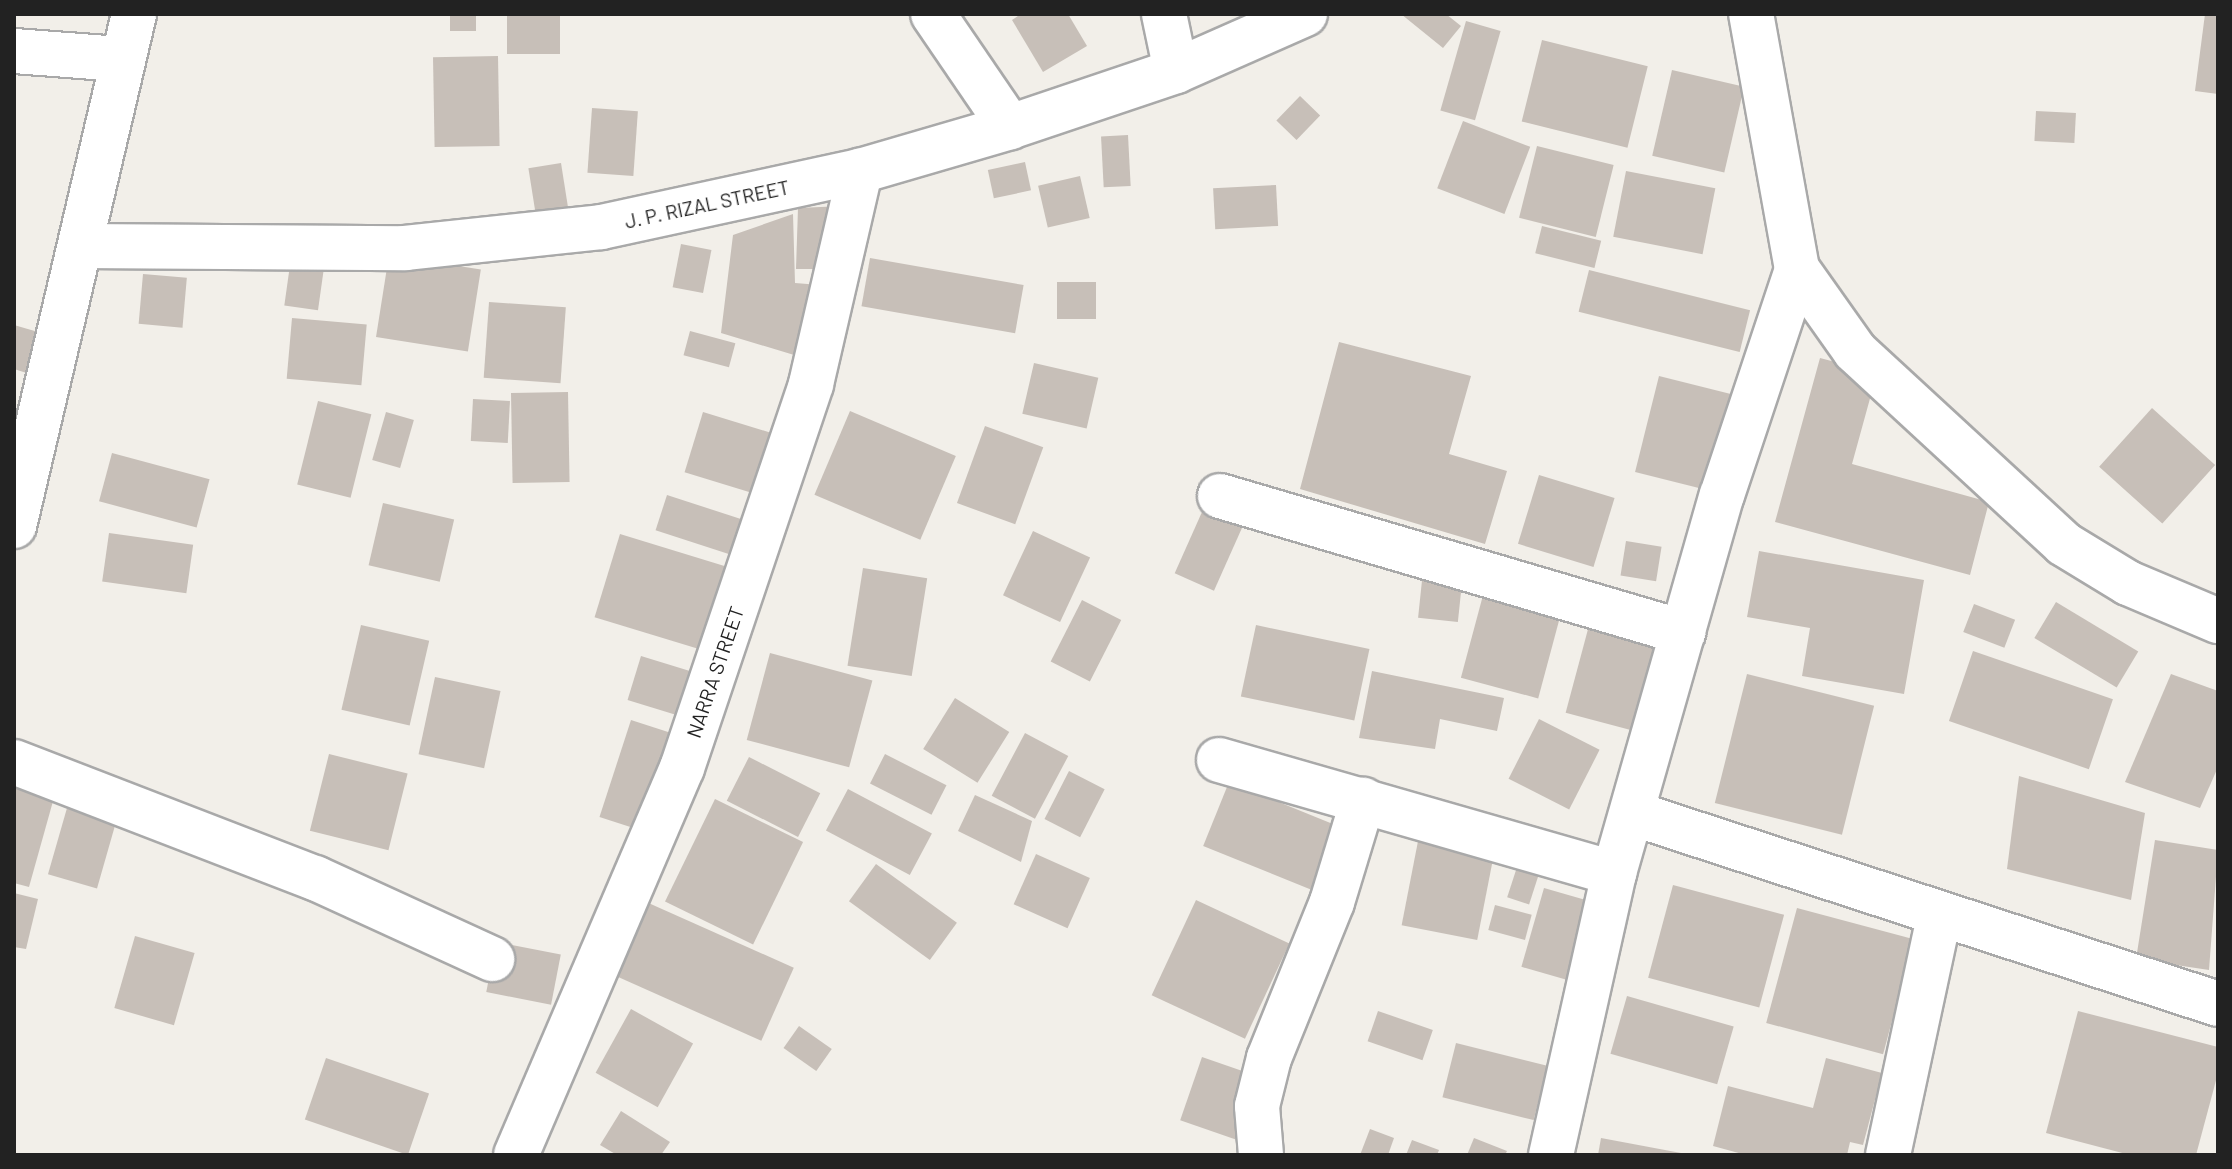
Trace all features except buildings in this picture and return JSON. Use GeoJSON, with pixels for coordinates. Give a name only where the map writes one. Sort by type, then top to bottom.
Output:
{"type":"FeatureCollection","features":[{"type":"Feature","properties":{"kind":"street"},"geometry":{"type":"LineString","coordinates":[[14,526],[134,14]]}},
{"type":"Feature","properties":{"kind":"street"},"geometry":{"type":"LineString","coordinates":[[933,14],[1010,127]]}},
{"type":"Feature","properties":{"kind":"street"},"geometry":{"type":"LineString","coordinates":[[1164,14],[1176,71]]}},
{"type":"Feature","properties":{"kind":"street","name":"J. P. RIZAL STREET"},"geometry":{"type":"LineString","coordinates":[[81,246],[405,248],[601,227],[860,171],[1010,127],[1176,71],[1305,14]]}},
{"type":"Feature","properties":{"kind":"street"},"geometry":{"type":"LineString","coordinates":[[1751,14],[1797,269],[1855,351],[2064,544],[2128,583],[2218,621]]}},
{"type":"Feature","properties":{"kind":"street"},"geometry":{"type":"LineString","coordinates":[[14,51],[121,59]]}},
{"type":"Feature","properties":{"kind":"street","name":"NARRA STREET"},"geometry":{"type":"LineString","coordinates":[[516,1155],[682,768],[811,384],[860,171]]}},
{"type":"Feature","properties":{"kind":"street"},"geometry":{"type":"LineString","coordinates":[[1551,1155],[1614,873],[1683,632],[1797,269]]}},
{"type":"Feature","properties":{"kind":"street"},"geometry":{"type":"LineString","coordinates":[[1220,496],[1683,632]]}},
{"type":"Feature","properties":{"kind":"street"},"geometry":{"type":"LineString","coordinates":[[1219,760],[1614,873]]}},
{"type":"Feature","properties":{"kind":"street"},"geometry":{"type":"LineString","coordinates":[[14,762],[315,878],[492,959]]}},
{"type":"Feature","properties":{"kind":"street"},"geometry":{"type":"LineString","coordinates":[[1261,1155],[1257,1106],[1269,1058],[1332,902],[1363,800]]}},
{"type":"Feature","properties":{"kind":"street"},"geometry":{"type":"LineString","coordinates":[[1632,813],[1939,918],[2218,1004]]}},
{"type":"Feature","properties":{"kind":"street"},"geometry":{"type":"LineString","coordinates":[[1888,1155],[1939,918]]}}]}
